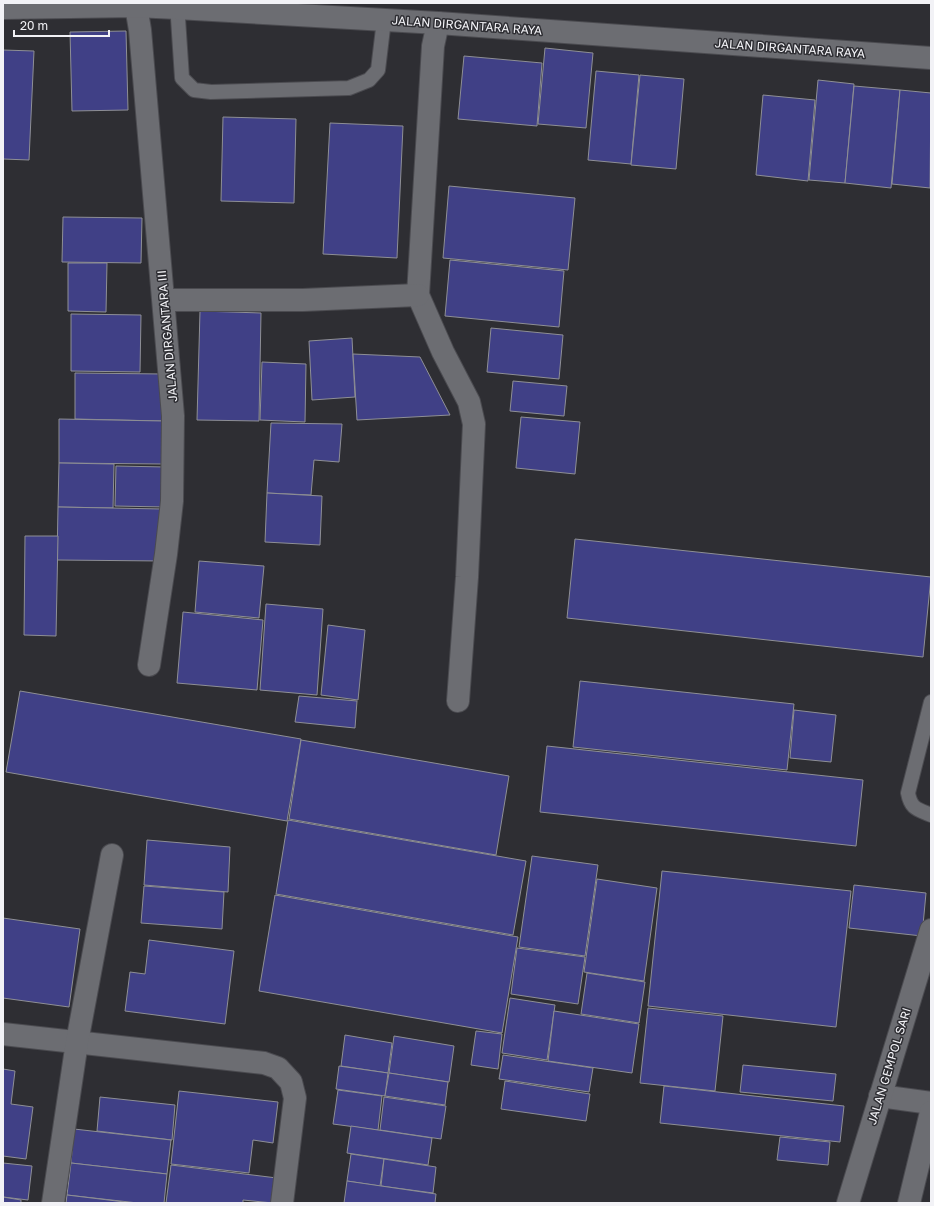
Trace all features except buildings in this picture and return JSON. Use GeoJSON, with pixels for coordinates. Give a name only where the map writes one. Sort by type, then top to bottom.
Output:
{"type":"FeatureCollection","features":[{"type":"Feature","properties":{"kind":"street","name":"JALAN DIRGANTARA III"},"geometry":{"type":"LineString","coordinates":[[136,6],[141,38],[173,416],[172,501],[166,554],[149,665]]}},
{"type":"Feature","properties":{"kind":"street","name":"JALAN DIRGANTARA RAYA"},"geometry":{"type":"LineString","coordinates":[[3,8],[177,6],[931,58]]}},
{"type":"Feature","properties":{"kind":"street"},"geometry":{"type":"LineString","coordinates":[[438,23],[433,46],[418,295],[469,402],[474,424],[467,577],[458,702]]}},
{"type":"Feature","properties":{"kind":"street"},"geometry":{"type":"LineString","coordinates":[[164,300],[303,300],[418,295]]}},
{"type":"Feature","properties":{"kind":"street"},"geometry":{"type":"LineString","coordinates":[[53,1203],[77,1042],[112,855]]}},
{"type":"Feature","properties":{"kind":"street","name":"JALAN GEMPOL SARI"},"geometry":{"type":"LineString","coordinates":[[848,1203],[912,1102],[931,930]]}},
{"type":"Feature","properties":{"kind":"street"},"geometry":{"type":"LineString","coordinates":[[3,1034],[264,1063],[278,1068],[291,1082],[295,1098],[282,1203]]}},
{"type":"Feature","properties":{"kind":"street"},"geometry":{"type":"LineString","coordinates":[[909,1203],[912,1102]]}},
{"type":"Feature","properties":{"kind":"lane"},"geometry":{"type":"LineString","coordinates":[[177,6],[182,78],[194,90],[211,92],[350,88],[369,80],[378,70],[384,20]]}},
{"type":"Feature","properties":{"kind":"lane"},"geometry":{"type":"LineString","coordinates":[[931,702],[908,793],[912,805],[916,809],[931,815]]}}]}
